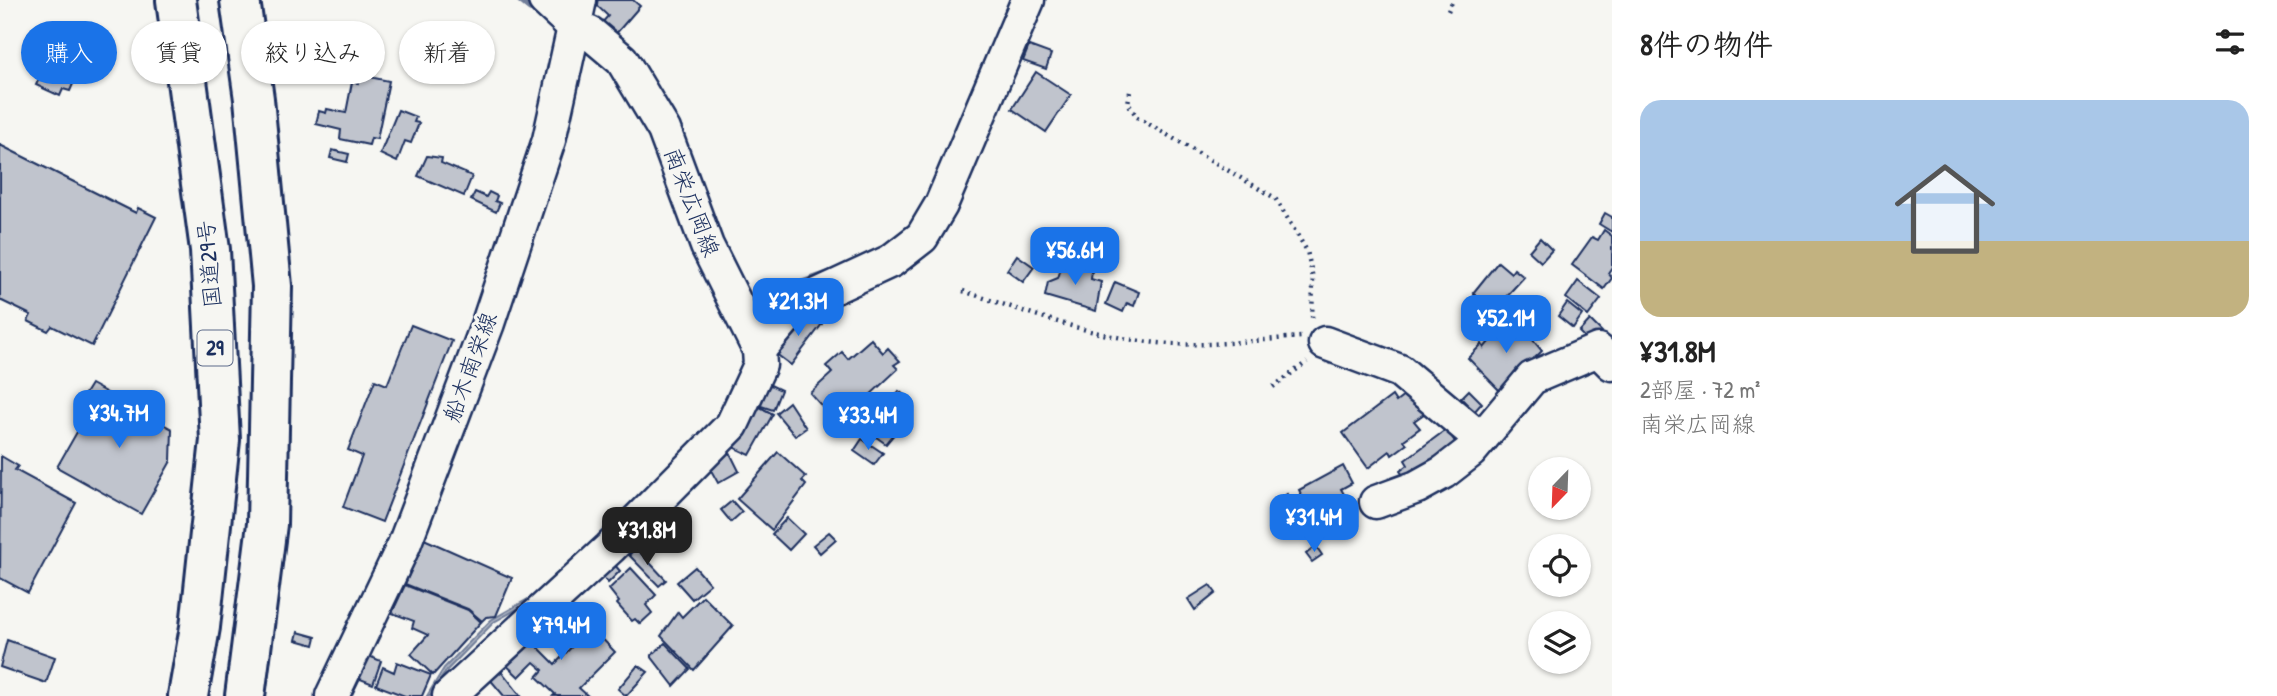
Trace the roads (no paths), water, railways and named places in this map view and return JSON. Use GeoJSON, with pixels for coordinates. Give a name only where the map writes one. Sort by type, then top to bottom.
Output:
{"type":"FeatureCollection","features":[{"type":"Feature","properties":{"kind":"highway","name":"国道29号"},"geometry":{"type":"LineString","coordinates":[[176,0],[210,250],[220,440],[200,627],[188,696]]}},
{"type":"Feature","properties":{"kind":"highway"},"geometry":{"type":"LineString","coordinates":[[240,0],[254,99],[272,286],[267,524],[245,696]]}},
{"type":"Feature","properties":{"kind":"street","name":"南栄広岡線"},"geometry":{"type":"LineString","coordinates":[[545,0],[577,13],[590,33],[622,60],[664,130],[708,246],[759,350]]}},
{"type":"Feature","properties":{"kind":"street"},"geometry":{"type":"LineString","coordinates":[[449,696],[610,548],[732,425],[760,365],[759,350],[798,304],[873,271],[922,237],[941,205],[1028,0]]}},
{"type":"Feature","properties":{"kind":"street","name":"船木南栄線"},"geometry":{"type":"LineString","coordinates":[[332,696],[404,545],[488,323],[549,140],[577,13]]}},
{"type":"Feature","properties":{"kind":"street"},"geometry":{"type":"LineString","coordinates":[[1318,339],[1400,371],[1481,439]]}},
{"type":"Feature","properties":{"kind":"street"},"geometry":{"type":"LineString","coordinates":[[1376,502],[1416,487],[1444,472],[1471,452],[1532,378],[1598,350],[1612,363]]}},
{"type":"Feature","properties":{"kind":"waterway"},"geometry":{"type":"LineString","coordinates":[[520,0],[530,8]]}},
{"type":"Feature","properties":{"kind":"waterway"},"geometry":{"type":"LineString","coordinates":[[792,293],[802,283],[827,274]]}}]}
